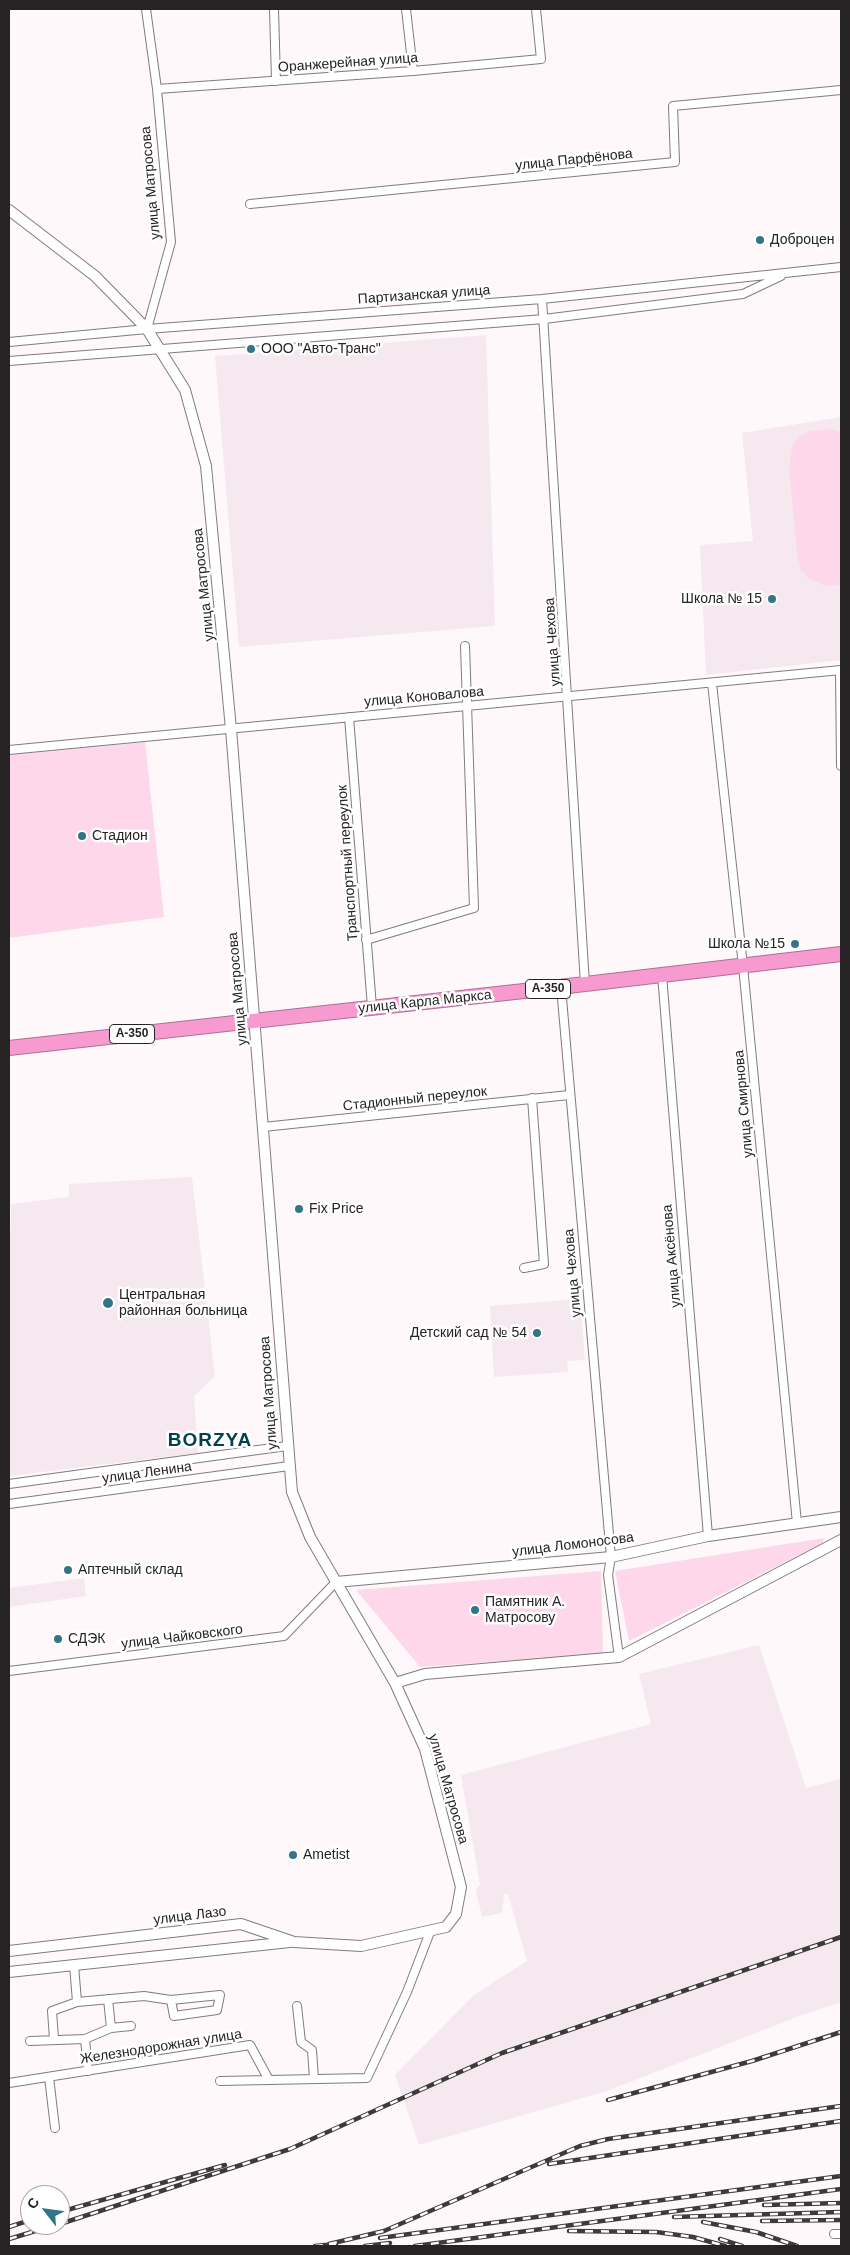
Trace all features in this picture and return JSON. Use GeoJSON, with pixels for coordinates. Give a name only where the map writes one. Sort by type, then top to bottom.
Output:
{"type":"FeatureCollection","features":[{"type":"Feature","properties":{"kind":"highway","name":"улица Карла Маркса"},"geometry":{"type":"LineString","coordinates":[[9,1048],[841,954]]}},
{"type":"Feature","properties":{"kind":"street","name":"улица Матросова"},"geometry":{"type":"LineString","coordinates":[[146,9],[157,88],[170,242],[147,329],[185,390],[206,466],[231,729],[292,1492],[302,1518],[336,1582],[395,1683],[424,1749],[461,1887],[456,1914],[446,1927],[430,1932]]}},
{"type":"Feature","properties":{"kind":"street"},"geometry":{"type":"LineString","coordinates":[[274,9],[276,81]]}},
{"type":"Feature","properties":{"kind":"street"},"geometry":{"type":"LineString","coordinates":[[406,9],[413,71]]}},
{"type":"Feature","properties":{"kind":"street","name":"Оранжерейная улица"},"geometry":{"type":"LineString","coordinates":[[157,88],[276,81],[541,60],[536,9]]}},
{"type":"Feature","properties":{"kind":"street","name":"улица Парфёнова"},"geometry":{"type":"LineString","coordinates":[[250,204],[675,162],[672,106],[841,90]]}},
{"type":"Feature","properties":{"kind":"street"},"geometry":{"type":"LineString","coordinates":[[9,210],[95,276],[147,329]]}},
{"type":"Feature","properties":{"kind":"street","name":"Партизанская улица"},"geometry":{"type":"LineString","coordinates":[[9,342],[147,329],[542,299],[841,267]]}},
{"type":"Feature","properties":{"kind":"street"},"geometry":{"type":"LineString","coordinates":[[9,361],[544,319],[743,294],[787,273]]}},
{"type":"Feature","properties":{"kind":"street","name":"улица Чехова"},"geometry":{"type":"LineString","coordinates":[[542,299],[569,696],[585,984]]}},
{"type":"Feature","properties":{"kind":"street"},"geometry":{"type":"LineString","coordinates":[[366,940],[474,908],[465,646]]}},
{"type":"Feature","properties":{"kind":"street"},"geometry":{"type":"LineString","coordinates":[[840,670],[841,766]]}},
{"type":"Feature","properties":{"kind":"street","name":"улица Коновалова"},"geometry":{"type":"LineString","coordinates":[[9,750],[840,670]]}},
{"type":"Feature","properties":{"kind":"street","name":"улица Смирнова"},"geometry":{"type":"LineString","coordinates":[[712,683],[743,966],[797,1523]]}},
{"type":"Feature","properties":{"kind":"street","name":"Транспортный переулок"},"geometry":{"type":"LineString","coordinates":[[349,717],[372,1007]]}},
{"type":"Feature","properties":{"kind":"street","name":"улица Аксёнова"},"geometry":{"type":"LineString","coordinates":[[662,975],[708,1536]]}},
{"type":"Feature","properties":{"kind":"street","name":"улица Чехова"},"geometry":{"type":"LineString","coordinates":[[561,987],[611,1557],[608,1575],[619,1657]]}},
{"type":"Feature","properties":{"kind":"street","name":"Стадионный переулок"},"geometry":{"type":"LineString","coordinates":[[263,1128],[569,1094]]}},
{"type":"Feature","properties":{"kind":"street","name":"улица Чехова"},"geometry":{"type":"LineString","coordinates":[[524,1268],[544,1264],[532,1098]]}},
{"type":"Feature","properties":{"kind":"street","name":"улица Ленина"},"geometry":{"type":"LineString","coordinates":[[9,1484],[287,1446]]}},
{"type":"Feature","properties":{"kind":"street","name":"улица Ленина"},"geometry":{"type":"LineString","coordinates":[[9,1504],[289,1466]]}},
{"type":"Feature","properties":{"kind":"street","name":"улица Ломоносова"},"geometry":{"type":"LineString","coordinates":[[336,1582],[611,1557],[708,1536],[841,1517]]}},
{"type":"Feature","properties":{"kind":"street"},"geometry":{"type":"LineString","coordinates":[[395,1683],[425,1674],[619,1657],[841,1540]]}},
{"type":"Feature","properties":{"kind":"street","name":"улица Чайковского"},"geometry":{"type":"LineString","coordinates":[[9,1671],[284,1636],[336,1582]]}},
{"type":"Feature","properties":{"kind":"street","name":"улица Лазо"},"geometry":{"type":"LineString","coordinates":[[9,1951],[241,1924],[294,1942],[361,1946],[430,1932]]}},
{"type":"Feature","properties":{"kind":"street"},"geometry":{"type":"LineString","coordinates":[[220,2081],[367,2078],[407,1992],[430,1932]]}},
{"type":"Feature","properties":{"kind":"street"},"geometry":{"type":"LineString","coordinates":[[9,1972],[294,1942]]}},
{"type":"Feature","properties":{"kind":"street"},"geometry":{"type":"LineString","coordinates":[[74,1965],[77,2002]]}},
{"type":"Feature","properties":{"kind":"street"},"geometry":{"type":"LineString","coordinates":[[54,2039],[52,2011],[77,2002],[144,1996],[171,2000],[220,1995],[217,2010],[174,2016],[171,2000]]}},
{"type":"Feature","properties":{"kind":"street"},"geometry":{"type":"LineString","coordinates":[[108,1999],[111,2028]]}},
{"type":"Feature","properties":{"kind":"street"},"geometry":{"type":"LineString","coordinates":[[298,2006],[301,2042],[312,2050],[314,2079]]}},
{"type":"Feature","properties":{"kind":"street"},"geometry":{"type":"LineString","coordinates":[[30,2041],[85,2039],[111,2028],[131,2026]]}},
{"type":"Feature","properties":{"kind":"street"},"geometry":{"type":"LineString","coordinates":[[85,2039],[88,2070]]}},
{"type":"Feature","properties":{"kind":"street","name":"Железнодорожная улица"},"geometry":{"type":"LineString","coordinates":[[9,2083],[250,2045],[269,2080]]}},
{"type":"Feature","properties":{"kind":"street"},"geometry":{"type":"LineString","coordinates":[[49,2077],[55,2128]]}},
{"type":"Feature","properties":{"kind":"shaded area"},"geometry":{"type":"Polygon","coordinates":[[[486,335],[495,626],[239,647],[215,356],[486,335]]]}},
{"type":"Feature","properties":{"kind":"shaded area","name":"Школа № 15"},"geometry":{"type":"Polygon","coordinates":[[[841,417],[841,660],[706,675],[700,545],[753,541],[742,433],[841,417]]]}},
{"type":"Feature","properties":{"kind":"shaded area"},"geometry":{"type":"Polygon","coordinates":[[[831,429],[841,432],[841,584],[825,586],[807,577],[801,570],[797,553],[789,467],[793,444],[799,437],[807,432],[831,429]]]}},
{"type":"Feature","properties":{"kind":"shaded area","name":"Стадион"},"geometry":{"type":"Polygon","coordinates":[[[145,742],[164,917],[9,938],[9,755],[145,742]]]}},
{"type":"Feature","properties":{"kind":"shaded area","name":"Центральная районная больница"},"geometry":{"type":"Polygon","coordinates":[[[192,1177],[215,1376],[194,1396],[198,1453],[9,1476],[9,1231],[11,1230],[11,1204],[69,1197],[69,1184],[192,1177]]]}},
{"type":"Feature","properties":{"kind":"shaded area","name":"Детский сад № 54"},"geometry":{"type":"Polygon","coordinates":[[[580,1299],[585,1360],[567,1361],[568,1372],[494,1377],[490,1306],[580,1299]]]}},
{"type":"Feature","properties":{"kind":"shaded area"},"geometry":{"type":"Polygon","coordinates":[[[824,1538],[823,1543],[629,1641],[615,1571],[824,1538]]]}},
{"type":"Feature","properties":{"kind":"shaded area"},"geometry":{"type":"Polygon","coordinates":[[[601,1571],[603,1654],[420,1667],[356,1590],[601,1571]]]}},
{"type":"Feature","properties":{"kind":"shaded area"},"geometry":{"type":"Polygon","coordinates":[[[84,1578],[86,1596],[9,1607],[9,1588],[84,1578]]]}},
{"type":"Feature","properties":{"kind":"shaded area"},"geometry":{"type":"Polygon","coordinates":[[[759,1645],[806,1788],[841,1779],[841,2002],[802,2015],[607,2091],[419,2145],[395,2075],[474,1995],[527,1961],[508,1894],[504,1894],[502,1913],[482,1917],[476,1890],[480,1885],[461,1775],[651,1724],[639,1674],[759,1645]]]}},
{"type":"Feature","properties":{"kind":"railway"},"geometry":{"type":"LineString","coordinates":[[70,2221],[290,2149],[502,2053],[841,1937]]}},
{"type":"Feature","properties":{"kind":"railway"},"geometry":{"type":"LineString","coordinates":[[608,2100],[752,2061],[841,2032]]}},
{"type":"Feature","properties":{"kind":"railway"},"geometry":{"type":"LineString","coordinates":[[329,2244],[384,2231],[580,2146],[608,2139],[841,2106]]}},
{"type":"Feature","properties":{"kind":"railway"},"geometry":{"type":"LineString","coordinates":[[549,2164],[841,2121]]}},
{"type":"Feature","properties":{"kind":"railway"},"geometry":{"type":"LineString","coordinates":[[70,2209],[225,2165]]}},
{"type":"Feature","properties":{"kind":"railway"},"geometry":{"type":"LineString","coordinates":[[380,2238],[841,2176]]}},
{"type":"Feature","properties":{"kind":"railway"},"geometry":{"type":"LineString","coordinates":[[415,2246],[841,2189]]}},
{"type":"Feature","properties":{"kind":"railway"},"geometry":{"type":"LineString","coordinates":[[764,2205],[841,2203]]}},
{"type":"Feature","properties":{"kind":"railway"},"geometry":{"type":"LineString","coordinates":[[674,2217],[841,2212]]}},
{"type":"Feature","properties":{"kind":"railway"},"geometry":{"type":"LineString","coordinates":[[762,2221],[841,2220]]}},
{"type":"Feature","properties":{"kind":"railway"},"geometry":{"type":"LineString","coordinates":[[703,2222],[756,2232],[797,2246]]}},
{"type":"Feature","properties":{"kind":"railway"},"geometry":{"type":"LineString","coordinates":[[9,2227],[20,2223]]}},
{"type":"Feature","properties":{"kind":"railway"},"geometry":{"type":"LineString","coordinates":[[569,2231],[656,2232],[693,2237],[725,2246]]}},
{"type":"Feature","properties":{"kind":"railway"},"geometry":{"type":"LineString","coordinates":[[9,2239],[22,2235]]}},
{"type":"Feature","properties":{"kind":"railway"},"geometry":{"type":"LineString","coordinates":[[720,2239],[742,2246]]}},
{"type":"Feature","properties":{"kind":"railway"},"geometry":{"type":"LineString","coordinates":[[365,2246],[390,2243]]}},
{"type":"Feature","properties":{"kind":"railway"},"geometry":{"type":"LineString","coordinates":[[315,2246],[336,2244]]}},
{"type":"Feature","properties":{"kind":"place","name":"Доброцен"},"geometry":{"type":"Point","coordinates":[760,240]}},
{"type":"Feature","properties":{"kind":"place","name":"ООО \"Авто-Транс\""},"geometry":{"type":"Point","coordinates":[251,349]}},
{"type":"Feature","properties":{"kind":"place","name":"Школа № 15"},"geometry":{"type":"Point","coordinates":[772,599]}},
{"type":"Feature","properties":{"kind":"place","name":"Стадион"},"geometry":{"type":"Point","coordinates":[82,836]}},
{"type":"Feature","properties":{"kind":"place","name":"Школа №15"},"geometry":{"type":"Point","coordinates":[795,944]}},
{"type":"Feature","properties":{"kind":"place","name":"Fix Price"},"geometry":{"type":"Point","coordinates":[299,1209]}},
{"type":"Feature","properties":{"kind":"place","name":"Центральная районная больница"},"geometry":{"type":"Point","coordinates":[108,1303]}},
{"type":"Feature","properties":{"kind":"place","name":"Детский сад № 54"},"geometry":{"type":"Point","coordinates":[537,1333]}},
{"type":"Feature","properties":{"kind":"place","name":"Аптечный склад"},"geometry":{"type":"Point","coordinates":[68,1570]}},
{"type":"Feature","properties":{"kind":"place","name":"Памятник А. Матросову"},"geometry":{"type":"Point","coordinates":[475,1610]}},
{"type":"Feature","properties":{"kind":"place","name":"СДЭК"},"geometry":{"type":"Point","coordinates":[58,1639]}},
{"type":"Feature","properties":{"kind":"place","name":"Ametist"},"geometry":{"type":"Point","coordinates":[293,1855]}},
{"type":"Feature","properties":{"kind":"district","name":"BORZYA"},"geometry":{"type":"Point","coordinates":[210,1441]}}]}
